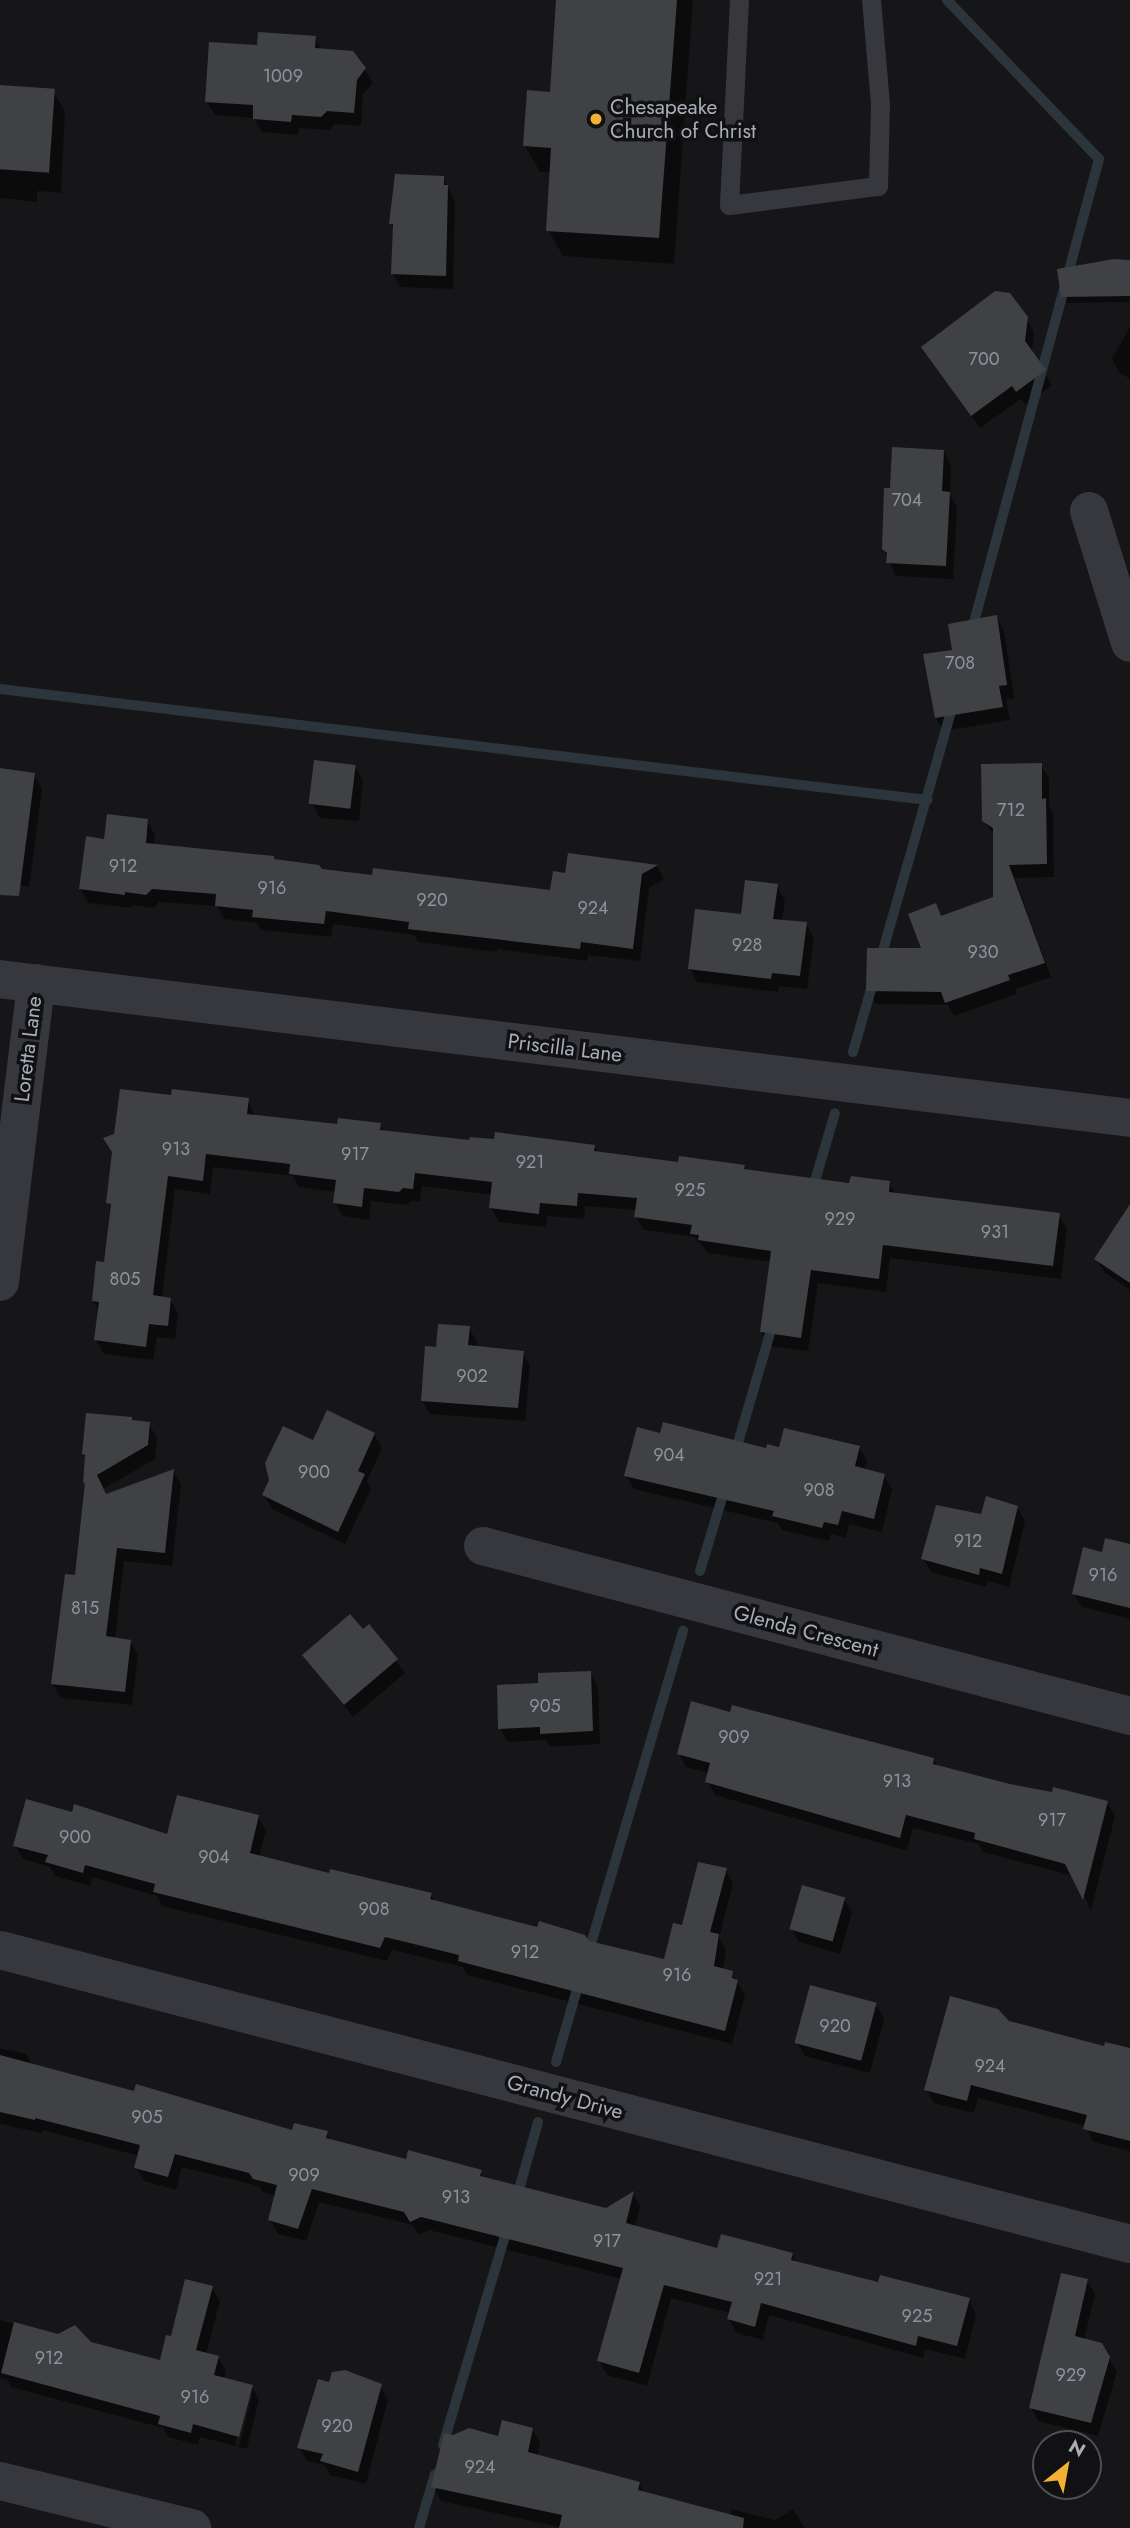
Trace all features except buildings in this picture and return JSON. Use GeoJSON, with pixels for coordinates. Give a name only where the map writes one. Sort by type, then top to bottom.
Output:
{"type":"FeatureCollection","features":[{"type":"Feature","properties":{"kind":"street"},"geometry":{"type":"LineString","coordinates":[[1089,511],[1130,643]]}},
{"type":"Feature","properties":{"kind":"street","name":"Priscilla Lane"},"geometry":{"type":"LineString","coordinates":[[18,981],[1129,1108]]}},
{"type":"Feature","properties":{"kind":"street","name":"Loretta Lane"},"geometry":{"type":"LineString","coordinates":[[0,1282],[18,981]]}},
{"type":"Feature","properties":{"kind":"street","name":"Glenda Crescent"},"geometry":{"type":"LineString","coordinates":[[483,1546],[1130,1716]]}},
{"type":"Feature","properties":{"kind":"street","name":"Grandy Drive"},"geometry":{"type":"LineString","coordinates":[[0,1950],[1130,2244]]}},
{"type":"Feature","properties":{"kind":"street"},"geometry":{"type":"LineString","coordinates":[[0,2481],[192,2528]]}},
{"type":"Feature","properties":{"kind":"lane"},"geometry":{"type":"LineString","coordinates":[[739,0],[729,205],[878,186],[880,104],[871,0]]}},
{"type":"Feature","properties":{"kind":"waterway"},"geometry":{"type":"LineString","coordinates":[[947,0],[1099,159],[972,631]]}},
{"type":"Feature","properties":{"kind":"waterway"},"geometry":{"type":"LineString","coordinates":[[0,689],[927,800]]}},
{"type":"Feature","properties":{"kind":"waterway"},"geometry":{"type":"LineString","coordinates":[[880,961],[953,704]]}},
{"type":"Feature","properties":{"kind":"waterway"},"geometry":{"type":"LineString","coordinates":[[853,1052],[874,979]]}},
{"type":"Feature","properties":{"kind":"waterway"},"geometry":{"type":"LineString","coordinates":[[812,1191],[835,1113]]}},
{"type":"Feature","properties":{"kind":"waterway"},"geometry":{"type":"LineString","coordinates":[[735,1453],[774,1320]]}},
{"type":"Feature","properties":{"kind":"waterway"},"geometry":{"type":"LineString","coordinates":[[700,1571],[726,1485]]}},
{"type":"Feature","properties":{"kind":"waterway"},"geometry":{"type":"LineString","coordinates":[[588,1954],[683,1631]]}},
{"type":"Feature","properties":{"kind":"waterway"},"geometry":{"type":"LineString","coordinates":[[556,2062],[580,1979]]}},
{"type":"Feature","properties":{"kind":"waterway"},"geometry":{"type":"LineString","coordinates":[[516,2200],[538,2122]]}},
{"type":"Feature","properties":{"kind":"waterway"},"geometry":{"type":"LineString","coordinates":[[443,2445],[508,2225]]}},
{"type":"Feature","properties":{"kind":"waterway"},"geometry":{"type":"LineString","coordinates":[[419,2528],[435,2474]]}},
{"type":"Feature","properties":{"kind":"place","name":"Chesapeake Church of Christ"},"geometry":{"type":"Point","coordinates":[596,119]}}]}
